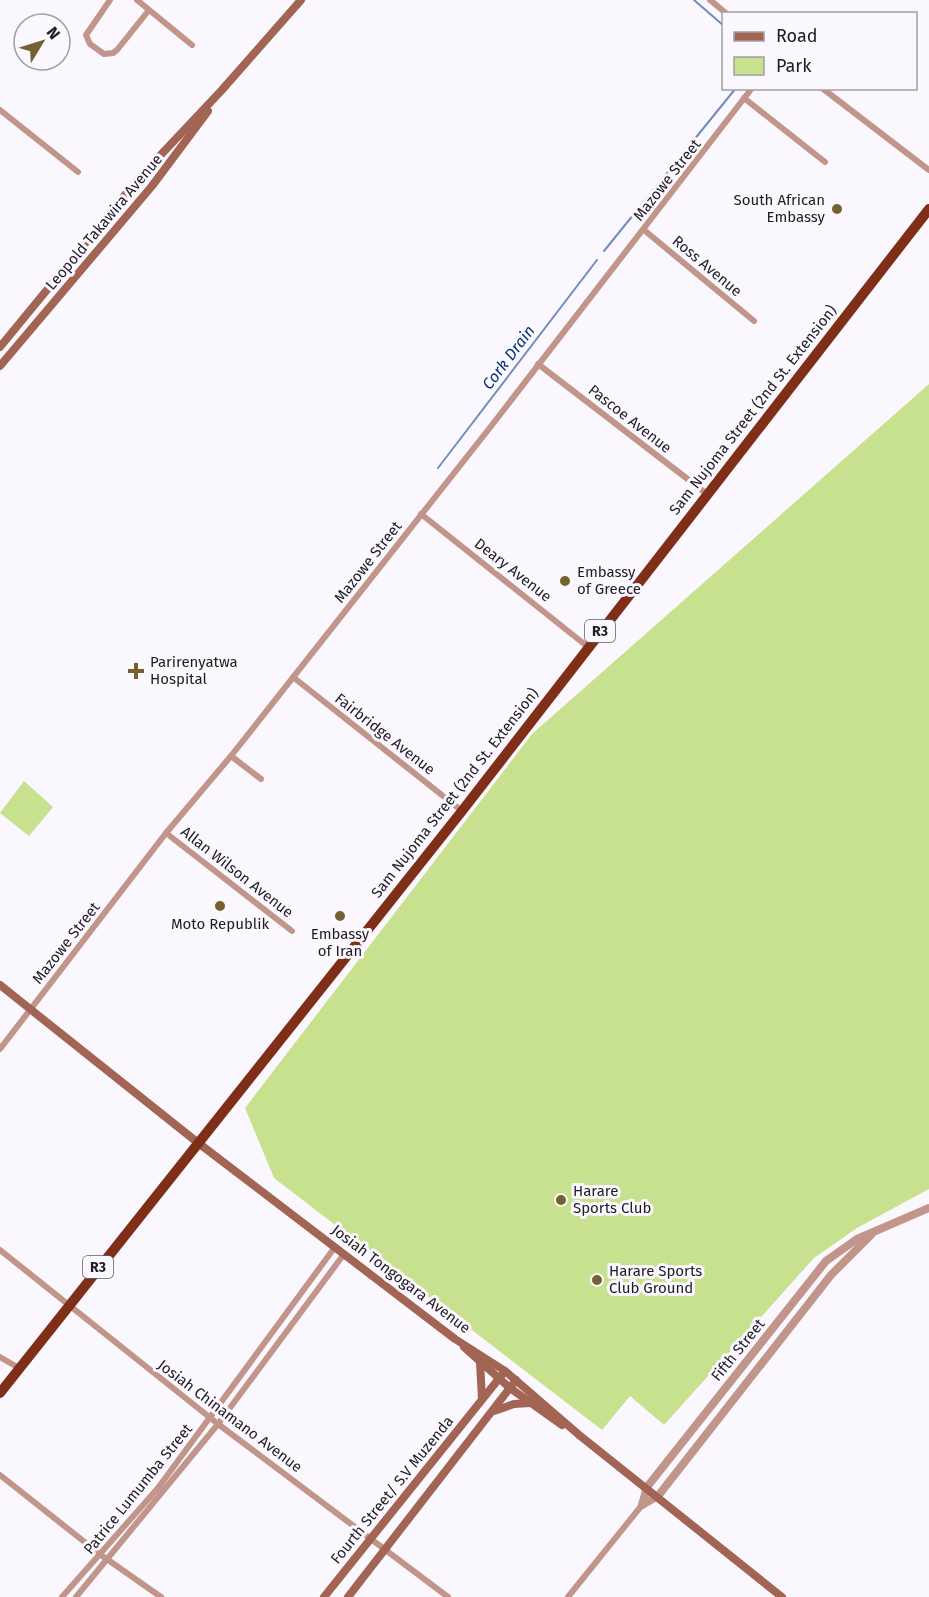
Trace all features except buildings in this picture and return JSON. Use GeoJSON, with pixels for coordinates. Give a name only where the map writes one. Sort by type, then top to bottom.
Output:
{"type":"FeatureCollection","features":[{"type":"Feature","properties":{"kind":"highway","name":"Sam Nujoma Street (2nd St. Extension)"},"geometry":{"type":"LineString","coordinates":[[0,1393],[462,811],[929,209]]}},
{"type":"Feature","properties":{"kind":"main road","name":"Leopold Takawira Avenue"},"geometry":{"type":"LineString","coordinates":[[0,347],[138,179],[222,91],[300,0]]}},
{"type":"Feature","properties":{"kind":"main road","name":"Leopold Takawira Avenue"},"geometry":{"type":"LineString","coordinates":[[0,366],[166,169],[222,91]]}},
{"type":"Feature","properties":{"kind":"main road","name":"Josiah Tongogara Avenue"},"geometry":{"type":"LineString","coordinates":[[0,986],[197,1142],[455,1339],[505,1371],[578,1434],[782,1597]]}},
{"type":"Feature","properties":{"kind":"main road"},"geometry":{"type":"LineString","coordinates":[[455,1339],[510,1388],[578,1434]]}},
{"type":"Feature","properties":{"kind":"main road"},"geometry":{"type":"LineString","coordinates":[[480,1362],[482,1399]]}},
{"type":"Feature","properties":{"kind":"main road","name":"Fourth Street/ S.V Muzenda"},"geometry":{"type":"LineString","coordinates":[[324,1597],[505,1371]]}},
{"type":"Feature","properties":{"kind":"main road"},"geometry":{"type":"LineString","coordinates":[[348,1597],[516,1380]]}},
{"type":"Feature","properties":{"kind":"main road"},"geometry":{"type":"LineString","coordinates":[[493,1411],[514,1404],[530,1403]]}},
{"type":"Feature","properties":{"kind":"street"},"geometry":{"type":"LineString","coordinates":[[110,0],[86,35],[90,44],[104,54],[117,50],[149,10]]}},
{"type":"Feature","properties":{"kind":"street"},"geometry":{"type":"LineString","coordinates":[[137,0],[192,45]]}},
{"type":"Feature","properties":{"kind":"street"},"geometry":{"type":"LineString","coordinates":[[710,0],[724,12]]}},
{"type":"Feature","properties":{"kind":"street","name":"Mazowe Street"},"geometry":{"type":"LineString","coordinates":[[0,1049],[166,833],[231,756],[422,514],[750,90]]}},
{"type":"Feature","properties":{"kind":"street"},"geometry":{"type":"LineString","coordinates":[[825,90],[929,170]]}},
{"type":"Feature","properties":{"kind":"street"},"geometry":{"type":"LineString","coordinates":[[744,98],[825,162]]}},
{"type":"Feature","properties":{"kind":"street"},"geometry":{"type":"LineString","coordinates":[[0,110],[78,172]]}},
{"type":"Feature","properties":{"kind":"street","name":"Ross Avenue"},"geometry":{"type":"LineString","coordinates":[[644,230],[754,321]]}},
{"type":"Feature","properties":{"kind":"street","name":"Pascoe Avenue"},"geometry":{"type":"LineString","coordinates":[[538,363],[707,494]]}},
{"type":"Feature","properties":{"kind":"street","name":"Deary Avenue"},"geometry":{"type":"LineString","coordinates":[[422,514],[588,646]]}},
{"type":"Feature","properties":{"kind":"street","name":"Fairbridge Avenue"},"geometry":{"type":"LineString","coordinates":[[293,677],[462,811]]}},
{"type":"Feature","properties":{"kind":"street"},"geometry":{"type":"LineString","coordinates":[[231,756],[261,779]]}},
{"type":"Feature","properties":{"kind":"street","name":"Allan Wilson Avenue"},"geometry":{"type":"LineString","coordinates":[[166,833],[292,931]]}},
{"type":"Feature","properties":{"kind":"street","name":"Fifth Street"},"geometry":{"type":"LineString","coordinates":[[642,1505],[647,1487],[816,1273],[857,1239],[929,1208]]}},
{"type":"Feature","properties":{"kind":"street","name":"Fifth Street"},"geometry":{"type":"LineString","coordinates":[[568,1597],[642,1505],[658,1496],[831,1275],[847,1256],[875,1232]]}},
{"type":"Feature","properties":{"kind":"street","name":"Patrice Lumumba Street"},"geometry":{"type":"LineString","coordinates":[[76,1597],[211,1418],[335,1247]]}},
{"type":"Feature","properties":{"kind":"street","name":"Josiah Chinamano Avenue"},"geometry":{"type":"LineString","coordinates":[[0,1250],[218,1424],[448,1597]]}},
{"type":"Feature","properties":{"kind":"street","name":"Patrice Lumumba Street"},"geometry":{"type":"LineString","coordinates":[[62,1597],[104,1557],[218,1424],[344,1254]]}},
{"type":"Feature","properties":{"kind":"street"},"geometry":{"type":"LineString","coordinates":[[0,1357],[19,1368]]}},
{"type":"Feature","properties":{"kind":"street"},"geometry":{"type":"LineString","coordinates":[[0,1475],[104,1557],[161,1597]]}},
{"type":"Feature","properties":{"kind":"green space"},"geometry":{"type":"Polygon","coordinates":[[[929,384],[929,1189],[857,1228],[814,1258],[664,1425],[630,1396],[602,1430],[274,1178],[245,1108],[532,734],[929,384]]]}},
{"type":"Feature","properties":{"kind":"green space"},"geometry":{"type":"Polygon","coordinates":[[[24,781],[53,807],[29,836],[0,813],[24,781]]]}},
{"type":"Feature","properties":{"kind":"waterway","name":"Cork Drain"},"geometry":{"type":"LineString","coordinates":[[694,0],[722,24]]}},
{"type":"Feature","properties":{"kind":"waterway","name":"Cork Drain"},"geometry":{"type":"LineString","coordinates":[[604,251],[734,90]]}},
{"type":"Feature","properties":{"kind":"waterway","name":"Cork Drain"},"geometry":{"type":"LineString","coordinates":[[438,468],[597,260]]}},
{"type":"Feature","properties":{"kind":"place","name":"South African Embassy"},"geometry":{"type":"Point","coordinates":[837,209]}},
{"type":"Feature","properties":{"kind":"place","name":"Embassy of Greece"},"geometry":{"type":"Point","coordinates":[565,581]}},
{"type":"Feature","properties":{"kind":"place","name":"Parirenyatwa Hospital"},"geometry":{"type":"Point","coordinates":[136,671]}},
{"type":"Feature","properties":{"kind":"place","name":"Moto Republik"},"geometry":{"type":"Point","coordinates":[220,906]}},
{"type":"Feature","properties":{"kind":"place","name":"Embassy of Iran"},"geometry":{"type":"Point","coordinates":[340,916]}},
{"type":"Feature","properties":{"kind":"place","name":"Harare Sports Club"},"geometry":{"type":"Point","coordinates":[561,1200]}},
{"type":"Feature","properties":{"kind":"place","name":"Harare Sports Club Ground"},"geometry":{"type":"Point","coordinates":[597,1280]}}]}
